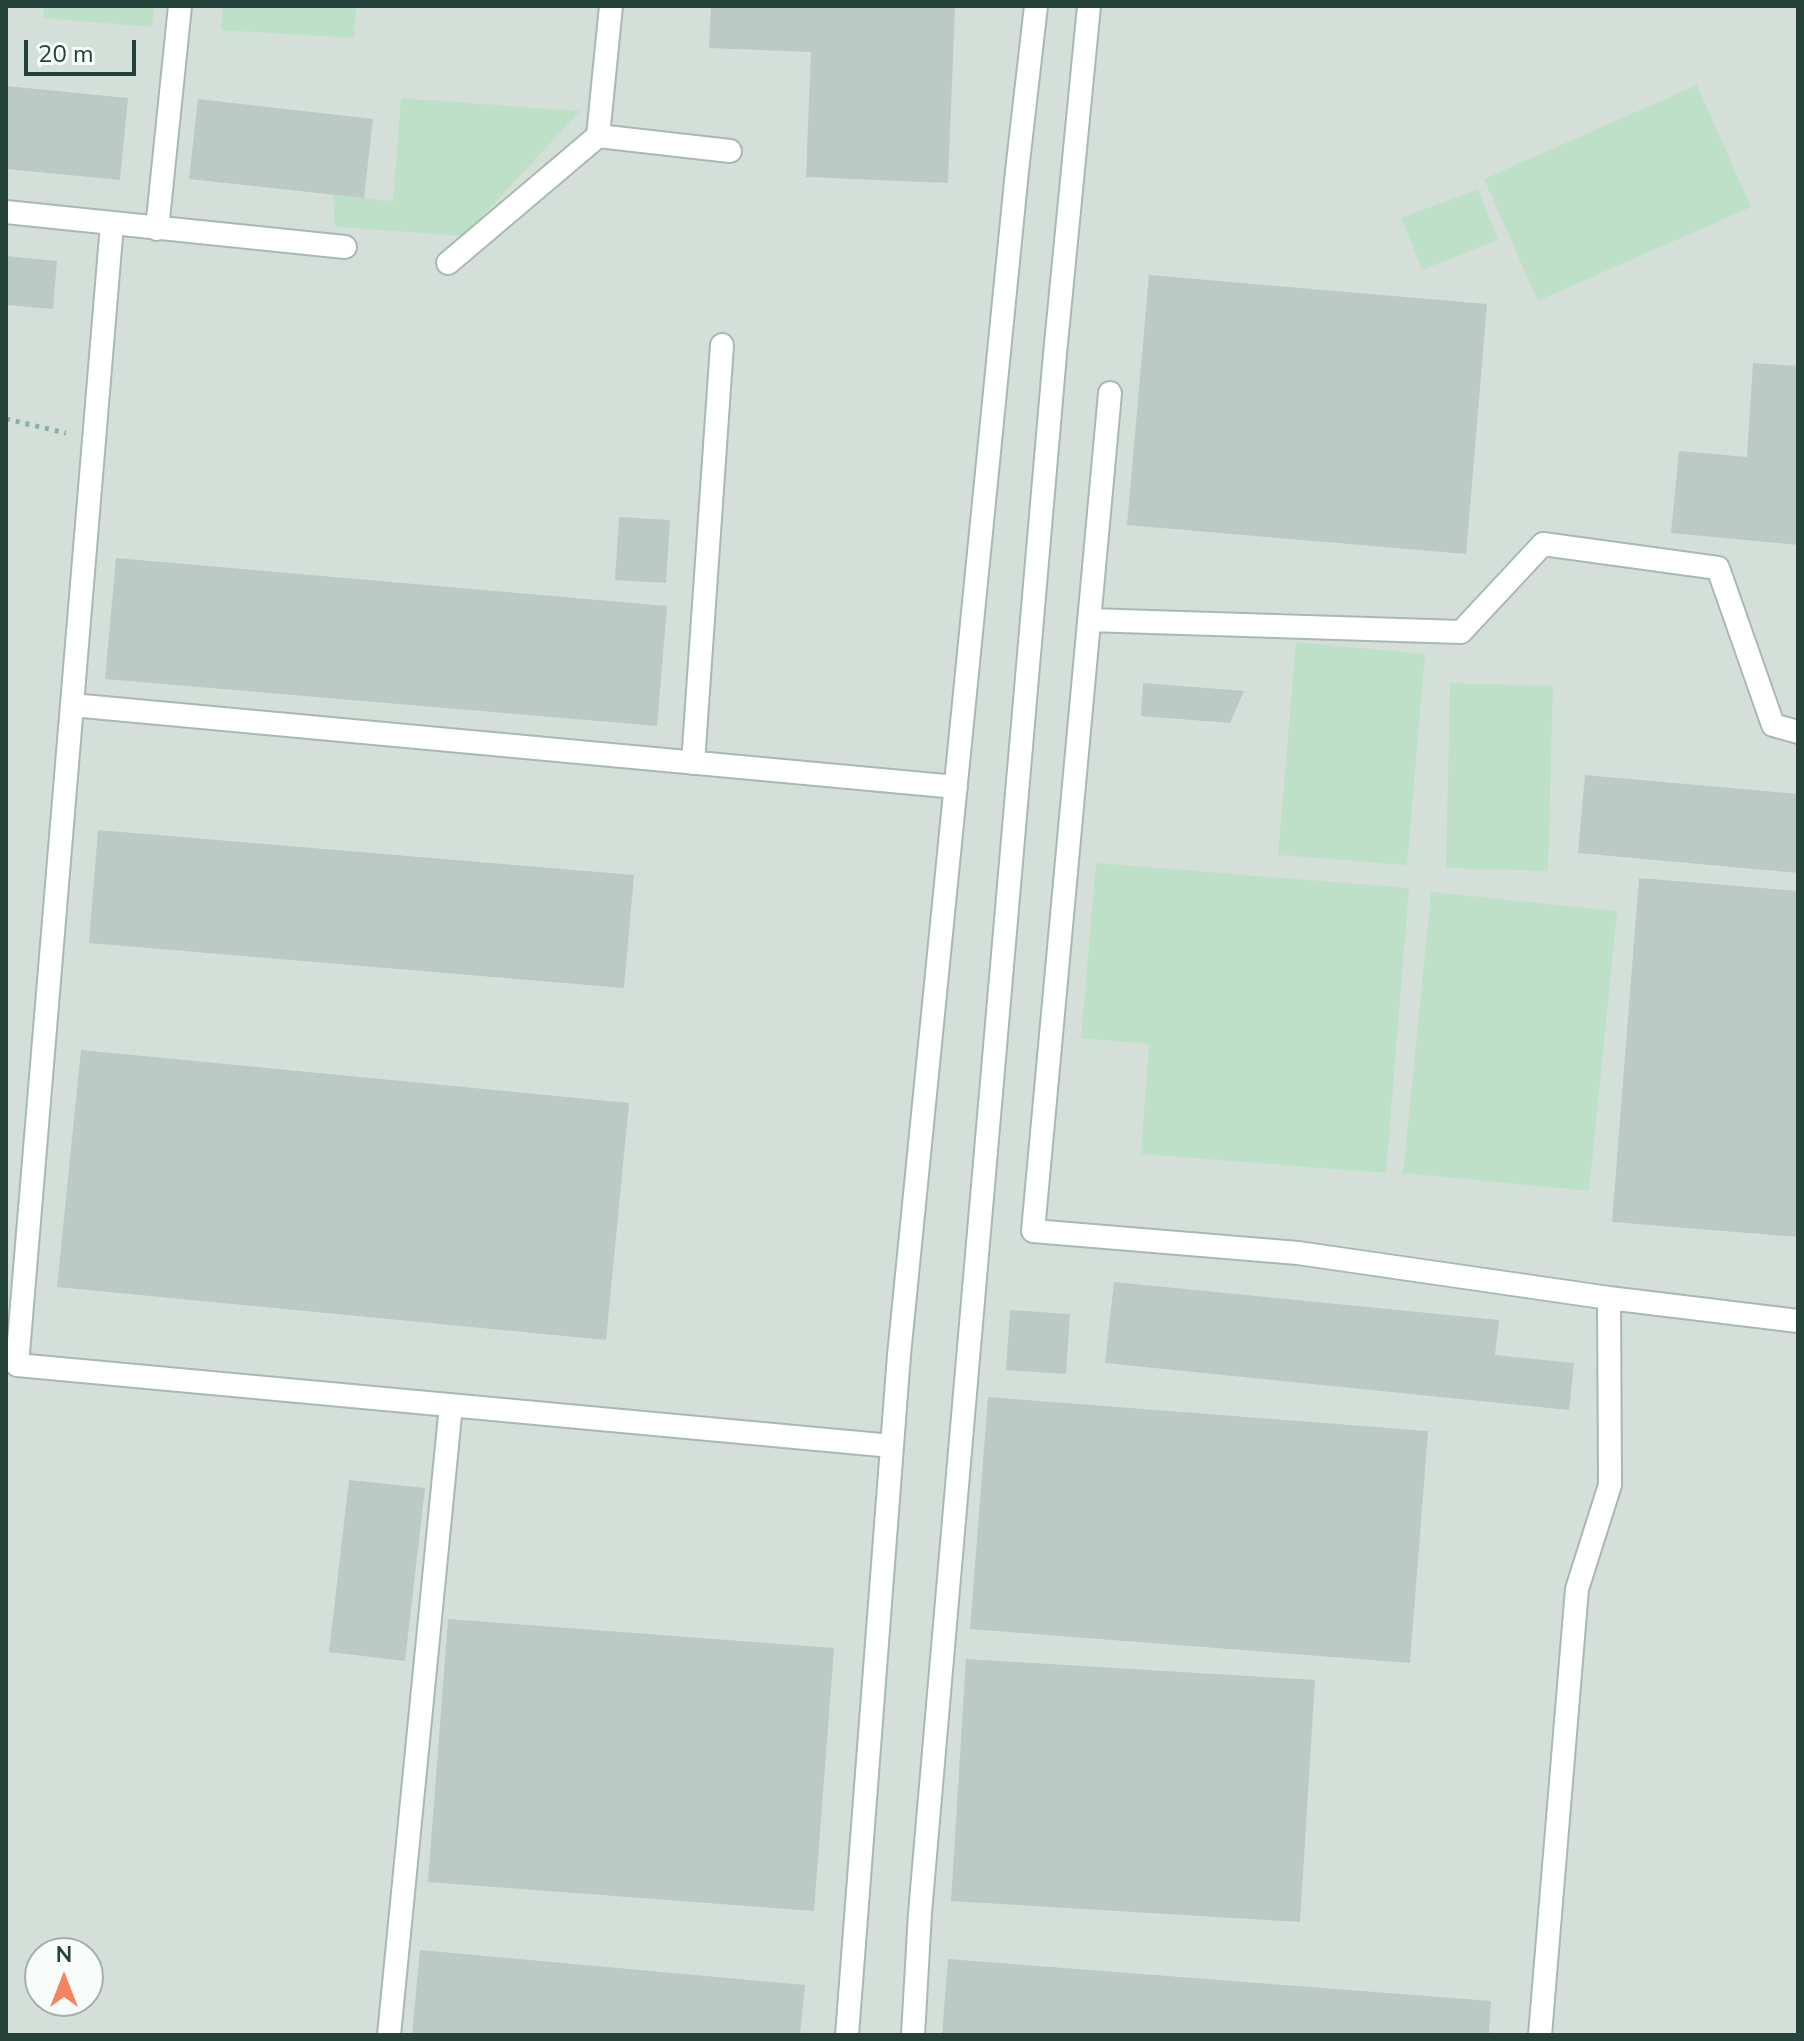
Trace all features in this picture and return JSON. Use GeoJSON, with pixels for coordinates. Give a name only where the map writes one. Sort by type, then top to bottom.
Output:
{"type":"FeatureCollection","features":[{"type":"Feature","properties":{"kind":"lane"},"geometry":{"type":"LineString","coordinates":[[157,229],[180,6]]}},
{"type":"Feature","properties":{"kind":"lane"},"geometry":{"type":"LineString","coordinates":[[448,263],[598,136],[611,6]]}},
{"type":"Feature","properties":{"kind":"lane"},"geometry":{"type":"LineString","coordinates":[[847,2035],[892,1446],[1017,171],[1036,6]]}},
{"type":"Feature","properties":{"kind":"lane"},"geometry":{"type":"LineString","coordinates":[[913,2035],[920,1913],[1048,433],[1089,6]]}},
{"type":"Feature","properties":{"kind":"lane"},"geometry":{"type":"LineString","coordinates":[[598,136],[730,151]]}},
{"type":"Feature","properties":{"kind":"lane"},"geometry":{"type":"LineString","coordinates":[[6,212],[345,247]]}},
{"type":"Feature","properties":{"kind":"lane"},"geometry":{"type":"LineString","coordinates":[[112,224],[11,1372],[451,1405],[892,1446]]}},
{"type":"Feature","properties":{"kind":"lane"},"geometry":{"type":"LineString","coordinates":[[693,763],[722,345]]}},
{"type":"Feature","properties":{"kind":"lane"},"geometry":{"type":"LineString","coordinates":[[1110,393],[1033,1231],[1298,1253],[1609,1298],[1798,1321]]}},
{"type":"Feature","properties":{"kind":"lane"},"geometry":{"type":"LineString","coordinates":[[1089,620],[1461,632],[1543,544],[1718,568],[1773,725],[1798,732]]}},
{"type":"Feature","properties":{"kind":"lane"},"geometry":{"type":"LineString","coordinates":[[72,705],[956,787]]}},
{"type":"Feature","properties":{"kind":"lane"},"geometry":{"type":"LineString","coordinates":[[1540,2035],[1577,1589],[1610,1485],[1609,1298]]}},
{"type":"Feature","properties":{"kind":"lane"},"geometry":{"type":"LineString","coordinates":[[389,2035],[451,1405]]}},
{"type":"Feature","properties":{"kind":"path"},"geometry":{"type":"LineString","coordinates":[[6,419],[94,440]]}},
{"type":"Feature","properties":{"kind":"shaded area"},"geometry":{"type":"Polygon","coordinates":[[[6,6],[1798,6],[1798,2035],[6,2035],[6,6]]]}},
{"type":"Feature","properties":{"kind":"green space"},"geometry":{"type":"Polygon","coordinates":[[[44,6],[154,6],[152,27],[43,18],[44,6]]]}},
{"type":"Feature","properties":{"kind":"green space"},"geometry":{"type":"Polygon","coordinates":[[[223,6],[356,6],[354,38],[221,30],[223,6]]]}},
{"type":"Feature","properties":{"kind":"green space"},"geometry":{"type":"Polygon","coordinates":[[[1697,85],[1751,207],[1538,301],[1484,179],[1697,85]]]}},
{"type":"Feature","properties":{"kind":"green space"},"geometry":{"type":"Polygon","coordinates":[[[401,98],[580,111],[464,236],[335,227],[333,195],[393,201],[401,98]]]}},
{"type":"Feature","properties":{"kind":"green space"},"geometry":{"type":"Polygon","coordinates":[[[1478,189],[1498,240],[1422,270],[1401,218],[1478,189]]]}},
{"type":"Feature","properties":{"kind":"green space"},"geometry":{"type":"Polygon","coordinates":[[[1296,642],[1425,654],[1407,865],[1278,855],[1296,642]]]}},
{"type":"Feature","properties":{"kind":"green space"},"geometry":{"type":"Polygon","coordinates":[[[1450,683],[1553,686],[1548,871],[1446,868],[1450,683]]]}},
{"type":"Feature","properties":{"kind":"green space"},"geometry":{"type":"Polygon","coordinates":[[[1096,863],[1409,888],[1386,1173],[1141,1154],[1149,1044],[1081,1038],[1096,863]]]}},
{"type":"Feature","properties":{"kind":"green space"},"geometry":{"type":"Polygon","coordinates":[[[1431,892],[1617,911],[1589,1191],[1403,1173],[1431,892]]]}},
{"type":"Feature","properties":{"kind":"building"},"geometry":{"type":"Polygon","coordinates":[[[711,6],[955,6],[948,183],[806,177],[811,52],[709,48],[711,6]]]}},
{"type":"Feature","properties":{"kind":"building"},"geometry":{"type":"Polygon","coordinates":[[[6,86],[128,98],[120,180],[6,169],[6,86]]]}},
{"type":"Feature","properties":{"kind":"building"},"geometry":{"type":"Polygon","coordinates":[[[198,99],[373,119],[364,198],[189,179],[198,99]]]}},
{"type":"Feature","properties":{"kind":"building"},"geometry":{"type":"Polygon","coordinates":[[[6,256],[57,261],[53,309],[6,305],[6,256]]]}},
{"type":"Feature","properties":{"kind":"building"},"geometry":{"type":"Polygon","coordinates":[[[1149,275],[1487,304],[1466,554],[1127,525],[1149,275]]]}},
{"type":"Feature","properties":{"kind":"building"},"geometry":{"type":"Polygon","coordinates":[[[1753,363],[1798,366],[1798,545],[1671,533],[1679,451],[1747,457],[1753,363]]]}},
{"type":"Feature","properties":{"kind":"building"},"geometry":{"type":"Polygon","coordinates":[[[619,517],[670,520],[666,583],[615,580],[619,517]]]}},
{"type":"Feature","properties":{"kind":"building"},"geometry":{"type":"Polygon","coordinates":[[[116,558],[667,606],[657,726],[105,679],[116,558]]]}},
{"type":"Feature","properties":{"kind":"building"},"geometry":{"type":"Polygon","coordinates":[[[1143,683],[1244,691],[1230,723],[1141,716],[1143,683]]]}},
{"type":"Feature","properties":{"kind":"building"},"geometry":{"type":"Polygon","coordinates":[[[1585,775],[1798,794],[1798,873],[1578,853],[1585,775]]]}},
{"type":"Feature","properties":{"kind":"building"},"geometry":{"type":"Polygon","coordinates":[[[98,830],[634,875],[624,988],[89,943],[98,830]]]}},
{"type":"Feature","properties":{"kind":"building"},"geometry":{"type":"Polygon","coordinates":[[[1639,878],[1798,891],[1798,1237],[1612,1222],[1639,878]]]}},
{"type":"Feature","properties":{"kind":"building"},"geometry":{"type":"Polygon","coordinates":[[[81,1050],[629,1103],[606,1340],[57,1287],[81,1050]]]}},
{"type":"Feature","properties":{"kind":"building"},"geometry":{"type":"Polygon","coordinates":[[[1114,1282],[1499,1320],[1495,1355],[1574,1363],[1569,1410],[1105,1363],[1114,1282]]]}},
{"type":"Feature","properties":{"kind":"building"},"geometry":{"type":"Polygon","coordinates":[[[1010,1310],[1070,1314],[1066,1374],[1006,1370],[1010,1310]]]}},
{"type":"Feature","properties":{"kind":"building"},"geometry":{"type":"Polygon","coordinates":[[[988,1397],[1428,1431],[1410,1663],[970,1629],[988,1397]]]}},
{"type":"Feature","properties":{"kind":"building"},"geometry":{"type":"Polygon","coordinates":[[[349,1480],[425,1488],[405,1661],[329,1652],[349,1480]]]}},
{"type":"Feature","properties":{"kind":"building"},"geometry":{"type":"Polygon","coordinates":[[[448,1619],[834,1648],[814,1911],[428,1882],[448,1619]]]}},
{"type":"Feature","properties":{"kind":"building"},"geometry":{"type":"Polygon","coordinates":[[[966,1659],[1315,1680],[1300,1922],[951,1901],[966,1659]]]}},
{"type":"Feature","properties":{"kind":"building"},"geometry":{"type":"Polygon","coordinates":[[[420,1950],[805,1985],[800,2035],[412,2035],[420,1950]]]}},
{"type":"Feature","properties":{"kind":"building"},"geometry":{"type":"Polygon","coordinates":[[[948,1959],[1491,2001],[1489,2035],[942,2035],[948,1959]]]}}]}
